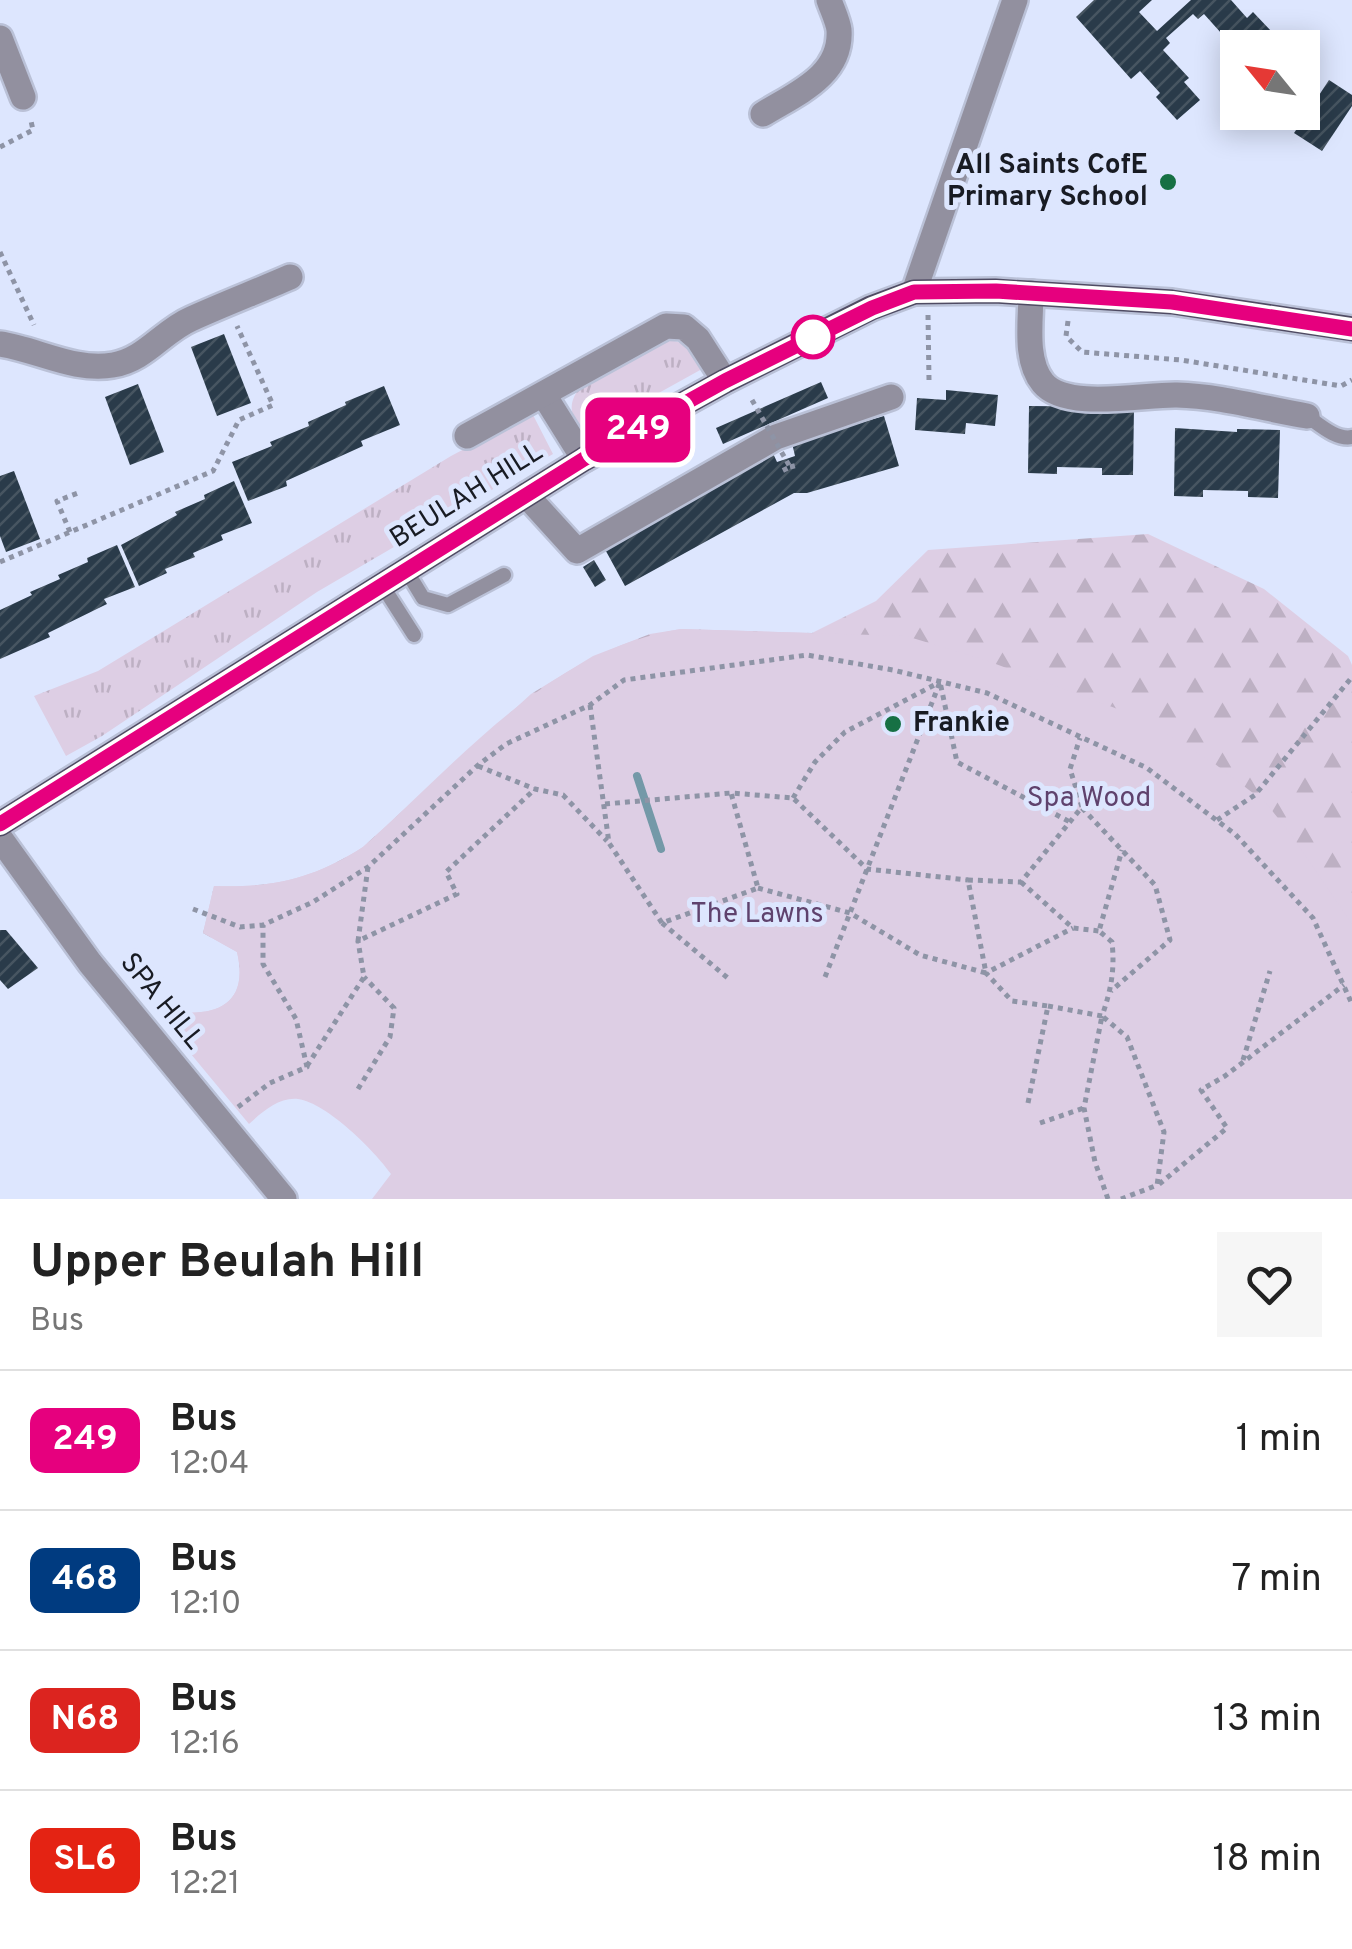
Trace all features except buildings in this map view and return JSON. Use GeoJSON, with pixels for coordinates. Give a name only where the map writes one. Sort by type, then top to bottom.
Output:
{"type":"FeatureCollection","features":[{"type":"Feature","properties":{"kind":"main road","name":"BEULAH HILL"},"geometry":{"type":"LineString","coordinates":[[0,824],[584,459],[725,381],[872,308],[921,292],[1031,293],[1172,302],[1352,329]]}},
{"type":"Feature","properties":{"kind":"street"},"geometry":{"type":"LineString","coordinates":[[763,114],[823,77],[834,56],[839,30],[828,0]]}},
{"type":"Feature","properties":{"kind":"street"},"geometry":{"type":"LineString","coordinates":[[921,292],[1016,0]]}},
{"type":"Feature","properties":{"kind":"street"},"geometry":{"type":"LineString","coordinates":[[0,38],[23,98]]}},
{"type":"Feature","properties":{"kind":"street"},"geometry":{"type":"LineString","coordinates":[[0,344],[70,363],[112,366],[142,354],[187,320],[290,277]]}},
{"type":"Feature","properties":{"kind":"street"},"geometry":{"type":"LineString","coordinates":[[1031,293],[1032,360],[1046,388],[1063,396],[1082,399],[1181,395],[1307,416]]}},
{"type":"Feature","properties":{"kind":"street"},"geometry":{"type":"LineString","coordinates":[[467,436],[666,326],[684,327],[698,339],[725,381]]}},
{"type":"Feature","properties":{"kind":"street"},"geometry":{"type":"LineString","coordinates":[[544,396],[584,459]]}},
{"type":"Feature","properties":{"kind":"street"},"geometry":{"type":"LineString","coordinates":[[526,494],[577,550],[776,436],[891,397]]}},
{"type":"Feature","properties":{"kind":"street","name":"SPA HILL"},"geometry":{"type":"LineString","coordinates":[[0,838],[90,963],[284,1199]]}},
{"type":"Feature","properties":{"kind":"lane"},"geometry":{"type":"LineString","coordinates":[[1307,416],[1327,430],[1352,437]]}},
{"type":"Feature","properties":{"kind":"lane"},"geometry":{"type":"LineString","coordinates":[[406,570],[423,598],[448,606],[504,575]]}},
{"type":"Feature","properties":{"kind":"lane"},"geometry":{"type":"LineString","coordinates":[[382,585],[414,635]]}},
{"type":"Feature","properties":{"kind":"path"},"geometry":{"type":"LineString","coordinates":[[0,147],[34,130],[23,98]]}},
{"type":"Feature","properties":{"kind":"path"},"geometry":{"type":"LineString","coordinates":[[0,252],[48,355]]}},
{"type":"Feature","properties":{"kind":"path"},"geometry":{"type":"LineString","coordinates":[[921,292],[929,380]]}},
{"type":"Feature","properties":{"kind":"path"},"geometry":{"type":"LineString","coordinates":[[1070,295],[1066,336],[1082,352],[1182,360],[1341,386],[1352,380]]}},
{"type":"Feature","properties":{"kind":"path"},"geometry":{"type":"LineString","coordinates":[[0,562],[213,470],[239,420],[272,405],[228,304]]}},
{"type":"Feature","properties":{"kind":"path"},"geometry":{"type":"LineString","coordinates":[[752,400],[786,469],[798,465]]}},
{"type":"Feature","properties":{"kind":"path"},"geometry":{"type":"LineString","coordinates":[[70,532],[57,501],[78,494]]}},
{"type":"Feature","properties":{"kind":"path"},"geometry":{"type":"LineString","coordinates":[[193,909],[240,927],[263,925],[313,902],[368,867],[506,744],[590,705],[624,680],[807,655],[987,693],[1147,768],[1235,834],[1313,918],[1352,1004]]}},
{"type":"Feature","properties":{"kind":"path"},"geometry":{"type":"LineString","coordinates":[[1217,820],[1255,795],[1352,676]]}},
{"type":"Feature","properties":{"kind":"path"},"geometry":{"type":"LineString","coordinates":[[793,798],[814,762],[845,732],[940,682]]}},
{"type":"Feature","properties":{"kind":"path"},"geometry":{"type":"LineString","coordinates":[[940,682],[957,762],[1070,822]]}},
{"type":"Feature","properties":{"kind":"path"},"geometry":{"type":"LineString","coordinates":[[825,977],[940,682]]}},
{"type":"Feature","properties":{"kind":"path"},"geometry":{"type":"LineString","coordinates":[[590,705],[609,843]]}},
{"type":"Feature","properties":{"kind":"path"},"geometry":{"type":"LineString","coordinates":[[1080,738],[1070,769],[1082,808],[1155,885],[1170,940],[1111,991]]}},
{"type":"Feature","properties":{"kind":"path"},"geometry":{"type":"LineString","coordinates":[[477,766],[535,789],[563,795],[609,843],[662,923],[729,979]]}},
{"type":"Feature","properties":{"kind":"path"},"geometry":{"type":"LineString","coordinates":[[358,942],[457,894],[446,872],[535,789]]}},
{"type":"Feature","properties":{"kind":"path"},"geometry":{"type":"LineString","coordinates":[[605,804],[731,793],[793,798],[867,870],[1022,882],[1073,928],[1099,932],[1112,942],[1111,991],[1102,1016],[1084,1108],[1095,1162],[1108,1199]]}},
{"type":"Feature","properties":{"kind":"path"},"geometry":{"type":"LineString","coordinates":[[731,793],[758,888]]}},
{"type":"Feature","properties":{"kind":"path"},"geometry":{"type":"LineString","coordinates":[[1022,882],[1082,808]]}},
{"type":"Feature","properties":{"kind":"path"},"geometry":{"type":"LineString","coordinates":[[1099,932],[1122,850]]}},
{"type":"Feature","properties":{"kind":"path"},"geometry":{"type":"LineString","coordinates":[[358,1089],[390,1038],[394,1008],[364,977],[358,942],[368,867]]}},
{"type":"Feature","properties":{"kind":"path"},"geometry":{"type":"LineString","coordinates":[[968,880],[986,973]]}},
{"type":"Feature","properties":{"kind":"path"},"geometry":{"type":"LineString","coordinates":[[662,923],[758,888],[850,913],[920,955],[986,973],[1012,1001],[1102,1016],[1127,1037],[1164,1132],[1157,1186]]}},
{"type":"Feature","properties":{"kind":"path"},"geometry":{"type":"LineString","coordinates":[[263,925],[263,964],[296,1019],[307,1066]]}},
{"type":"Feature","properties":{"kind":"path"},"geometry":{"type":"LineString","coordinates":[[986,973],[1073,928]]}},
{"type":"Feature","properties":{"kind":"path"},"geometry":{"type":"LineString","coordinates":[[1242,1063],[1270,971]]}},
{"type":"Feature","properties":{"kind":"path"},"geometry":{"type":"LineString","coordinates":[[220,1121],[270,1084],[307,1066],[364,977]]}},
{"type":"Feature","properties":{"kind":"path"},"geometry":{"type":"LineString","coordinates":[[1121,1199],[1157,1186],[1227,1128],[1201,1090],[1344,985]]}},
{"type":"Feature","properties":{"kind":"path"},"geometry":{"type":"LineString","coordinates":[[1028,1103],[1048,1006]]}},
{"type":"Feature","properties":{"kind":"path"},"geometry":{"type":"LineString","coordinates":[[1040,1123],[1084,1108]]}},
{"type":"Feature","properties":{"kind":"green space"},"geometry":{"type":"Polygon","coordinates":[[[667,339],[685,344],[702,369],[583,435],[572,407],[578,390],[667,339]]]}},
{"type":"Feature","properties":{"kind":"green space"},"geometry":{"type":"Polygon","coordinates":[[[532,413],[553,454],[317,592],[66,756],[34,696],[98,671],[451,456],[532,413]]]}},
{"type":"Feature","properties":{"kind":"green space","name":"The Lawns"},"geometry":{"type":"Polygon","coordinates":[[[1148,534],[1264,589],[1348,656],[1352,665],[1352,1199],[490,1090],[160,1009],[209,1011],[231,999],[237,987],[237,952],[203,933],[214,886],[292,879],[327,867],[363,847],[531,694],[593,656],[650,634],[681,629],[812,633],[876,601],[928,550],[1148,534]]]}},
{"type":"Feature","properties":{"kind":"green space","name":"The Lawns"},"geometry":{"type":"Polygon","coordinates":[[[681,629],[906,636],[985,660],[1115,708],[1215,764],[1266,803],[1352,924],[1352,1199],[372,1199],[391,1174],[362,1141],[323,1109],[298,1099],[284,1100],[249,1124],[171,1030],[160,1009],[209,1011],[231,999],[237,987],[237,952],[203,933],[214,886],[274,883],[309,874],[345,858],[363,847],[471,746],[547,685],[589,660],[633,641],[681,629]]]}},
{"type":"Feature","properties":{"kind":"waterway"},"geometry":{"type":"LineString","coordinates":[[637,776],[661,849]]}},
{"type":"Feature","properties":{"kind":"bus line","name":"249"},"geometry":{"type":"LineString","coordinates":[[0,824],[584,459],[725,381],[872,308],[914,292],[996,291],[1172,302],[1352,329]]}},
{"type":"Feature","properties":{"kind":"place","name":"All Saints CofE Primary School"},"geometry":{"type":"Point","coordinates":[1168,182]}},
{"type":"Feature","properties":{"kind":"place","name":"Frankie"},"geometry":{"type":"Point","coordinates":[893,724]}},
{"type":"Feature","properties":{"kind":"park label","name":"Spa Wood"},"geometry":{"type":"Point","coordinates":[1089,799]}}]}
